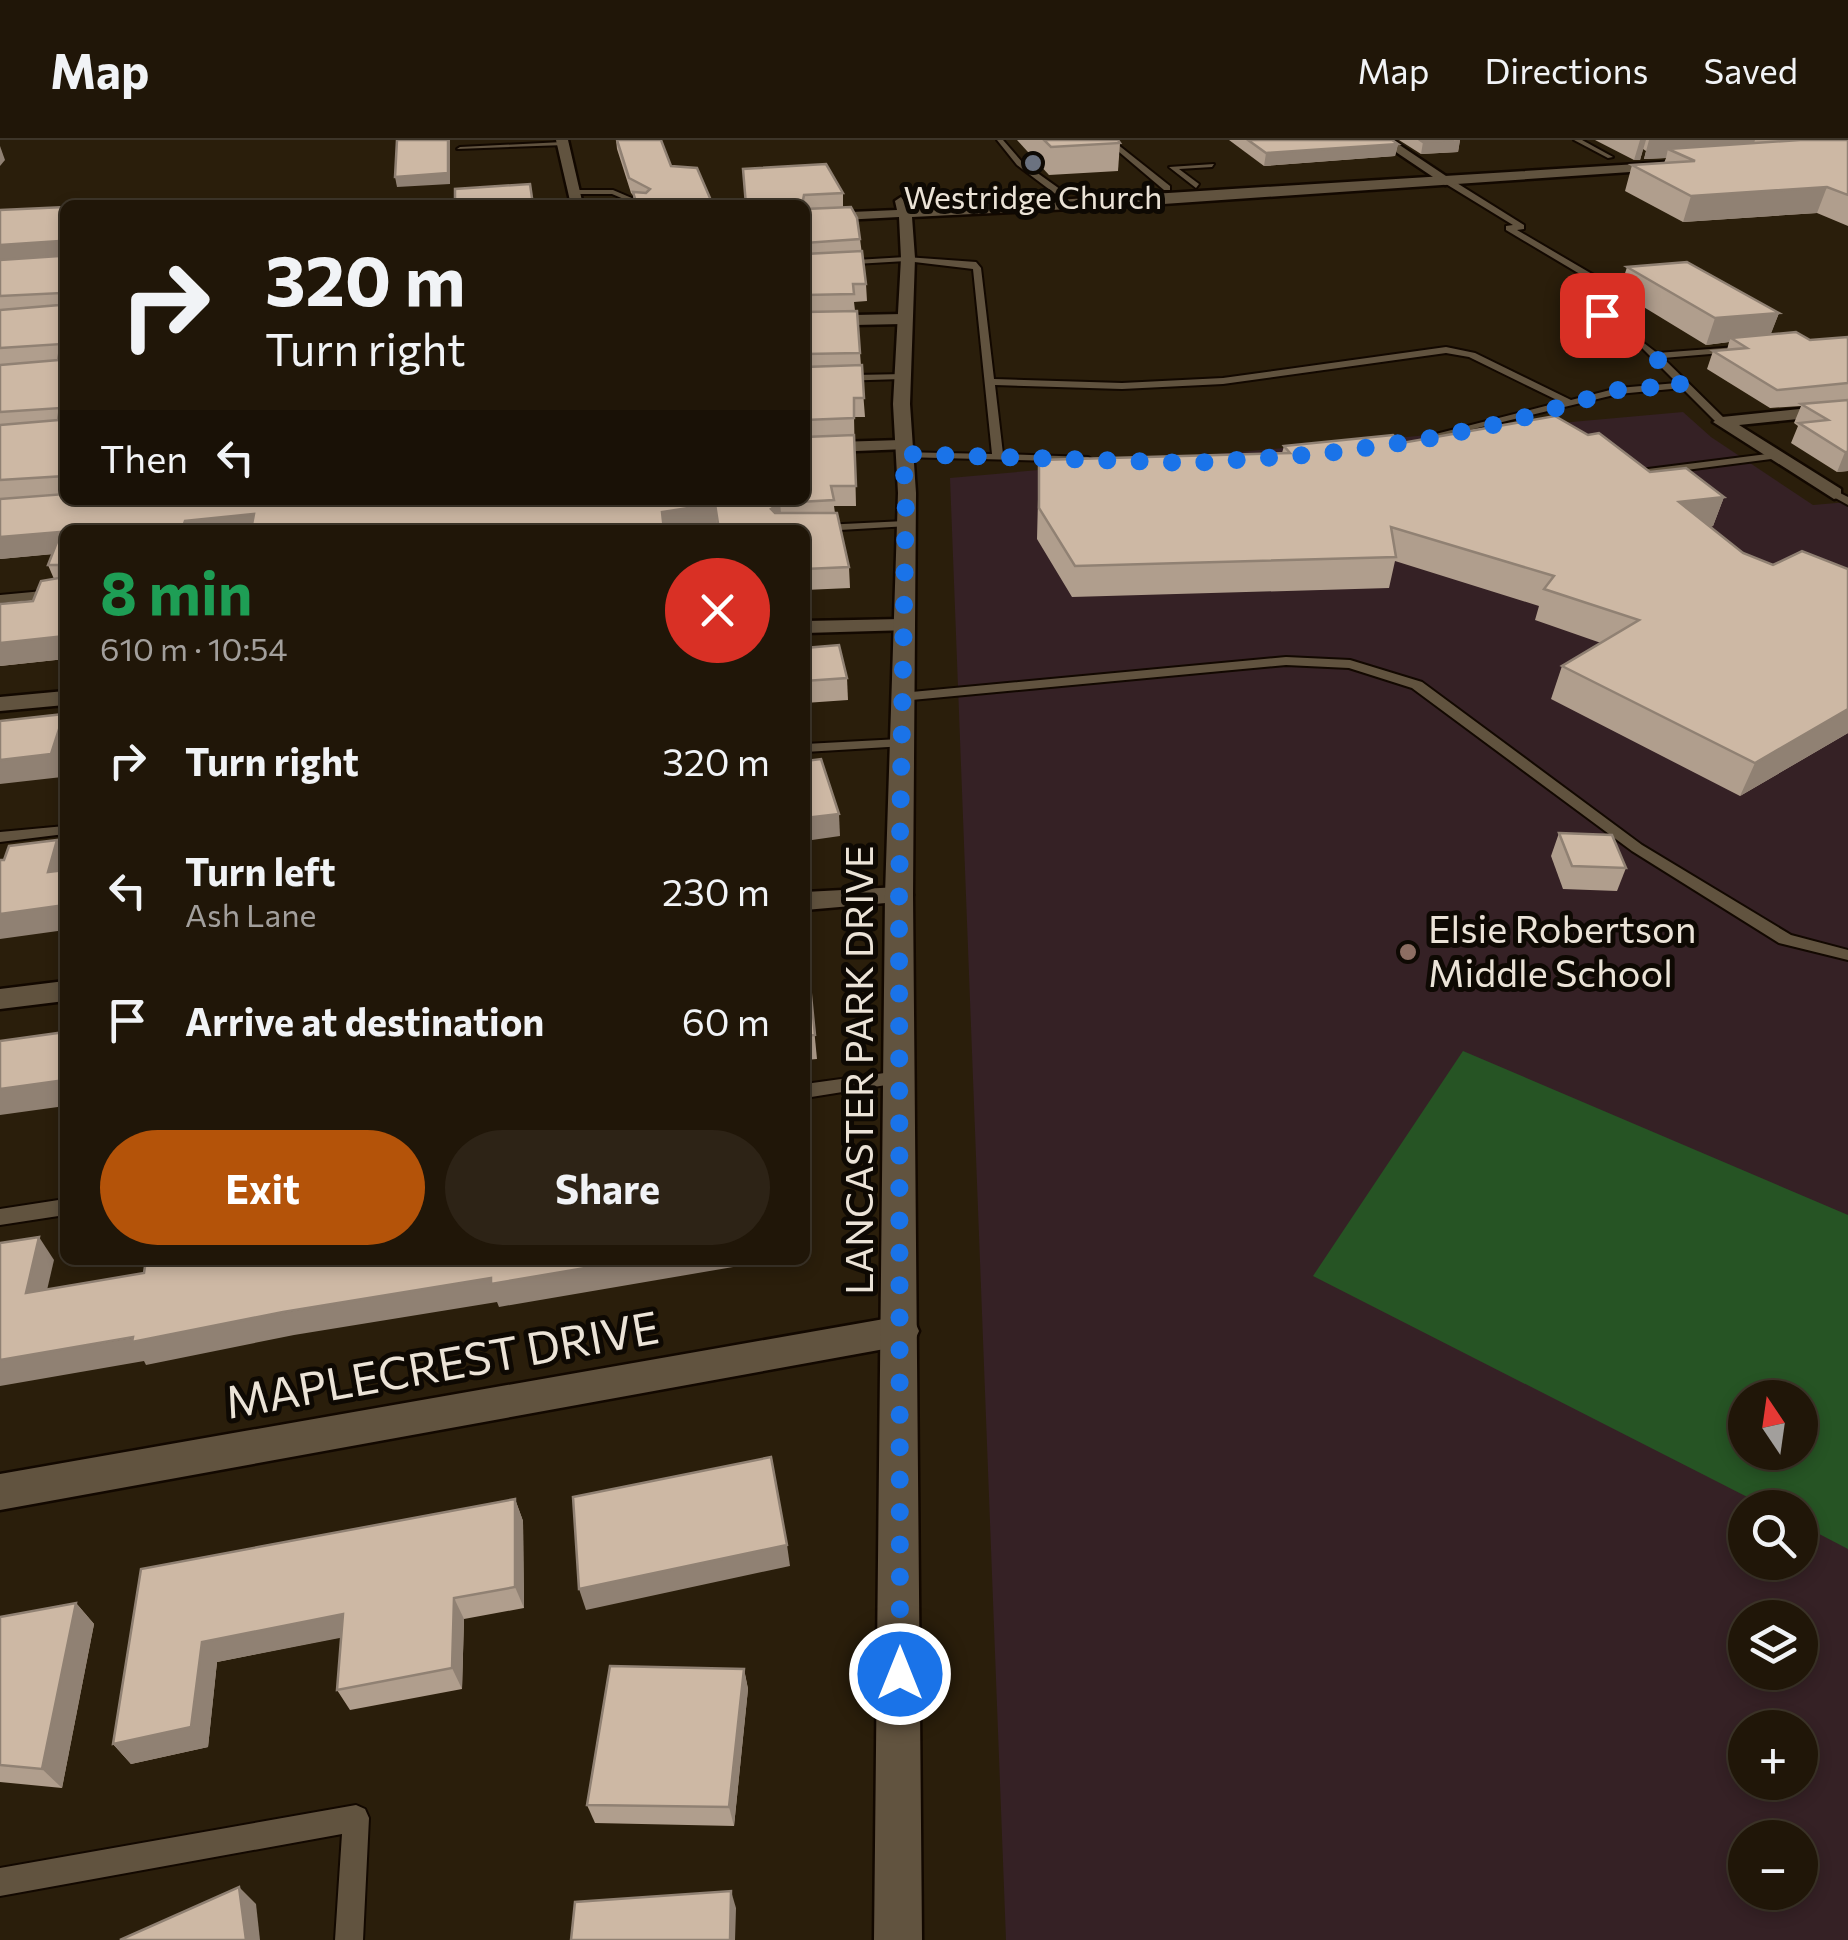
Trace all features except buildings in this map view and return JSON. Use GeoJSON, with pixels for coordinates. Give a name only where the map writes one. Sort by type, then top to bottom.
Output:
{"type":"FeatureCollection","features":[{"type":"Feature","properties":{"kind":"street"},"geometry":{"type":"LineString","coordinates":[[1384,140],[1449,182]]}},
{"type":"Feature","properties":{"kind":"street"},"geometry":{"type":"LineString","coordinates":[[562,142],[576,198]]}},
{"type":"Feature","properties":{"kind":"street"},"geometry":{"type":"LineString","coordinates":[[810,206],[904,207],[1178,200],[1540,176],[1684,158],[1664,154],[1610,157],[1060,194],[904,207],[810,217]]}},
{"type":"Feature","properties":{"kind":"street"},"geometry":{"type":"LineString","coordinates":[[1520,164],[1540,176]]}},
{"type":"Feature","properties":{"kind":"street"},"geometry":{"type":"LineString","coordinates":[[1166,188],[1178,200]]}},
{"type":"Feature","properties":{"kind":"street","name":"LANCASTER PARK DRIVE"},"geometry":{"type":"LineString","coordinates":[[898,1940],[904,207]]}},
{"type":"Feature","properties":{"kind":"street"},"geometry":{"type":"LineString","coordinates":[[810,322],[903,319]]}},
{"type":"Feature","properties":{"kind":"street"},"geometry":{"type":"LineString","coordinates":[[1722,422],[1848,409]]}},
{"type":"Feature","properties":{"kind":"street"},"geometry":{"type":"LineString","coordinates":[[1722,422],[1843,495]]}},
{"type":"Feature","properties":{"kind":"street"},"geometry":{"type":"LineString","coordinates":[[810,448],[902,450]]}},
{"type":"Feature","properties":{"kind":"street"},"geometry":{"type":"LineString","coordinates":[[810,627],[902,625]]}},
{"type":"Feature","properties":{"kind":"street"},"geometry":{"type":"LineString","coordinates":[[0,704],[60,698]]}},
{"type":"Feature","properties":{"kind":"street"},"geometry":{"type":"LineString","coordinates":[[810,902],[899,895]]}},
{"type":"Feature","properties":{"kind":"street"},"geometry":{"type":"LineString","coordinates":[[0,999],[60,992]]}},
{"type":"Feature","properties":{"kind":"street","name":"MAPLECREST DRIVE"},"geometry":{"type":"LineString","coordinates":[[0,1492],[901,1332]]}},
{"type":"Feature","properties":{"kind":"lane"},"geometry":{"type":"LineString","coordinates":[[1000,140],[1030,176],[1060,194]]}},
{"type":"Feature","properties":{"kind":"lane"},"geometry":{"type":"LineString","coordinates":[[1108,140],[1166,188]]}},
{"type":"Feature","properties":{"kind":"lane"},"geometry":{"type":"LineString","coordinates":[[1578,140],[1610,157]]}},
{"type":"Feature","properties":{"kind":"lane"},"geometry":{"type":"LineString","coordinates":[[460,149],[562,142]]}},
{"type":"Feature","properties":{"kind":"lane"},"geometry":{"type":"LineString","coordinates":[[1196,186],[1173,167],[1212,165]]}},
{"type":"Feature","properties":{"kind":"lane"},"geometry":{"type":"LineString","coordinates":[[1449,182],[1521,227],[1509,228],[1601,284],[1580,299],[1655,356],[1722,422]]}},
{"type":"Feature","properties":{"kind":"lane"},"geometry":{"type":"LineString","coordinates":[[576,198],[613,192],[632,200]]}},
{"type":"Feature","properties":{"kind":"lane"},"geometry":{"type":"LineString","coordinates":[[810,265],[906,259],[966,262],[977,268],[998,457]]}},
{"type":"Feature","properties":{"kind":"lane"},"geometry":{"type":"LineString","coordinates":[[1655,356],[1753,347]]}},
{"type":"Feature","properties":{"kind":"lane"},"geometry":{"type":"LineString","coordinates":[[988,382],[1096,386],[1210,382],[1446,350],[1472,355],[1572,404]]}},
{"type":"Feature","properties":{"kind":"lane"},"geometry":{"type":"LineString","coordinates":[[810,379],[902,376]]}},
{"type":"Feature","properties":{"kind":"lane"},"geometry":{"type":"LineString","coordinates":[[1422,440],[1618,390],[1681,385]]}},
{"type":"Feature","properties":{"kind":"lane"},"geometry":{"type":"LineString","coordinates":[[902,450],[1094,460]]}},
{"type":"Feature","properties":{"kind":"lane"},"geometry":{"type":"LineString","coordinates":[[1632,474],[1775,456]]}},
{"type":"Feature","properties":{"kind":"lane"},"geometry":{"type":"LineString","coordinates":[[810,529],[905,524]]}},
{"type":"Feature","properties":{"kind":"lane"},"geometry":{"type":"LineString","coordinates":[[0,599],[60,593]]}},
{"type":"Feature","properties":{"kind":"lane"},"geometry":{"type":"LineString","coordinates":[[901,696],[1286,661],[1350,664],[1417,685],[1636,848],[1785,938],[1848,954]]}},
{"type":"Feature","properties":{"kind":"lane"},"geometry":{"type":"LineString","coordinates":[[810,748],[900,744]]}},
{"type":"Feature","properties":{"kind":"lane"},"geometry":{"type":"LineString","coordinates":[[0,837],[60,831]]}},
{"type":"Feature","properties":{"kind":"lane"},"geometry":{"type":"LineString","coordinates":[[810,1091],[899,1077]]}},
{"type":"Feature","properties":{"kind":"lane"},"geometry":{"type":"LineString","coordinates":[[0,1217],[60,1208]]}},
{"type":"Feature","properties":{"kind":"lane"},"geometry":{"type":"LineString","coordinates":[[0,1882],[356,1818],[349,1940]]}},
{"type":"Feature","properties":{"kind":"shaded area","name":"Elsie Robertson Middle School"},"geometry":{"type":"Polygon","coordinates":[[[1683,412],[1711,437],[1813,505],[1848,502],[1848,1940],[1006,1940],[950,478],[1683,412]]]}},
{"type":"Feature","properties":{"kind":"green space"},"geometry":{"type":"Polygon","coordinates":[[[1463,1051],[1848,1215],[1848,1549],[1818,1533],[1818,1490],[1734,1490],[1313,1276],[1463,1051]]]}},
{"type":"Feature","properties":{"kind":"place","name":"Westridge Church"},"geometry":{"type":"Point","coordinates":[1033,163]}},
{"type":"Feature","properties":{"kind":"place","name":"Elsie Robertson Middle School"},"geometry":{"type":"Point","coordinates":[1408,952]}},
{"type":"Feature","properties":{"kind":"route"},"geometry":{"type":"LineString","coordinates":[[900,1674],[899,895],[906,493],[902,454],[1192,463],[1321,454],[1422,440],[1512,421],[1618,390],[1681,385],[1645,346],[1602,315]]}}]}
